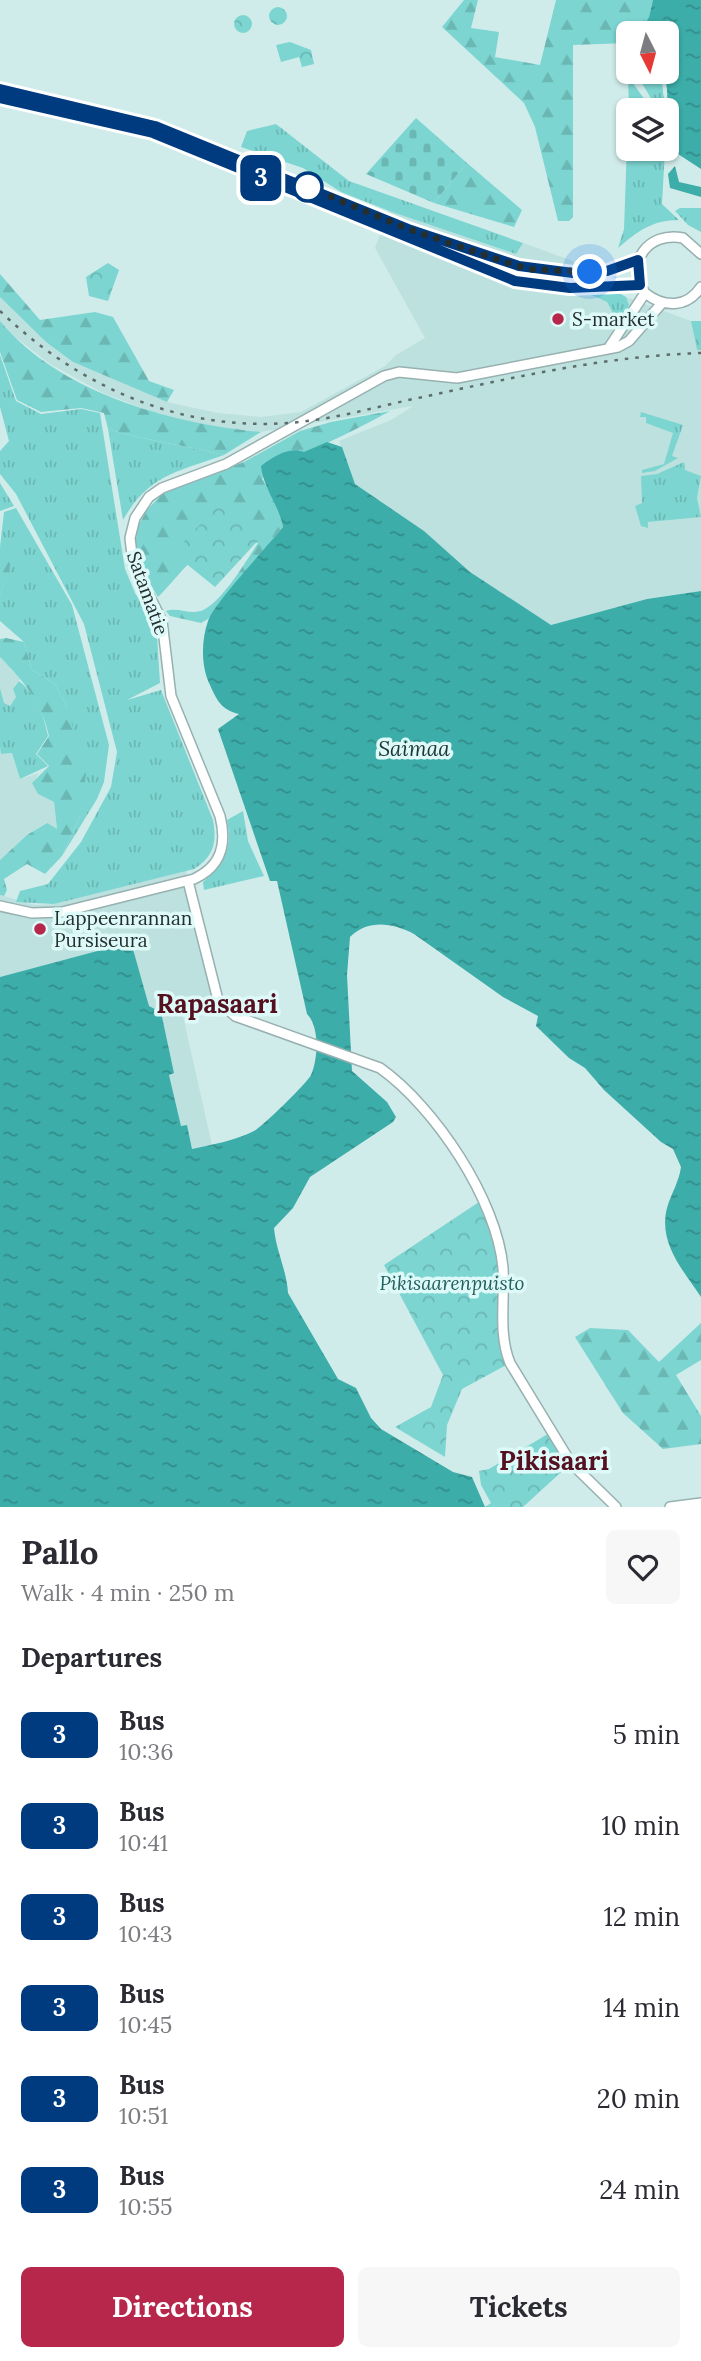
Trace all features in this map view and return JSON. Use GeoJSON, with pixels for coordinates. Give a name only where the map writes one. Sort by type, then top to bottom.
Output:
{"type":"FeatureCollection","features":[{"type":"Feature","properties":{"kind":"street"},"geometry":{"type":"LineString","coordinates":[[0,89],[155,126],[408,229],[519,266],[573,273],[607,271],[638,260],[651,242],[672,236],[693,243],[701,254]]}},
{"type":"Feature","properties":{"kind":"street"},"geometry":{"type":"LineString","coordinates":[[0,98],[153,133],[515,281],[570,288],[643,289],[662,303],[674,304],[697,298],[701,287]]}},
{"type":"Feature","properties":{"kind":"street"},"geometry":{"type":"LineString","coordinates":[[607,350],[625,328],[643,289],[638,260]]}},
{"type":"Feature","properties":{"kind":"street","name":"Satamatie"},"geometry":{"type":"LineString","coordinates":[[0,906],[32,913],[62,912],[188,881],[202,875],[218,861],[224,830],[171,696],[162,621],[133,563],[129,548],[132,528],[149,497],[179,480],[226,464],[384,376],[399,372],[457,378],[607,350],[629,341],[662,303]]}},
{"type":"Feature","properties":{"kind":"street"},"geometry":{"type":"LineString","coordinates":[[188,881],[215,990],[224,1009],[235,1016],[364,1060],[397,1080],[465,1163],[499,1249],[502,1266],[504,1348],[510,1363],[571,1463],[616,1507]]}},
{"type":"Feature","properties":{"kind":"street"},"geometry":{"type":"LineString","coordinates":[[670,1507],[701,1503]]}},
{"type":"Feature","properties":{"kind":"shaded area"},"geometry":{"type":"Polygon","coordinates":[[[389,211],[516,254],[523,243],[573,261],[584,293],[592,293],[607,302],[615,317],[629,305],[626,297],[691,321],[697,350],[701,350],[701,591],[647,599],[551,625],[470,572],[424,531],[355,484],[339,441],[391,420],[413,406],[261,432],[215,428],[157,414],[103,393],[50,364],[10,333],[0,321],[0,297],[46,342],[73,362],[167,402],[218,413],[261,417],[301,412],[385,366],[396,355],[425,338],[375,248],[389,211]]]}},
{"type":"Feature","properties":{"kind":"shaded area"},"geometry":{"type":"Polygon","coordinates":[[[0,657],[20,679],[13,689],[16,697],[10,706],[4,703],[0,688],[0,657]]]}},
{"type":"Feature","properties":{"kind":"shaded area"},"geometry":{"type":"Polygon","coordinates":[[[0,747],[2,754],[12,753],[20,779],[39,773],[33,783],[38,794],[54,802],[57,830],[46,823],[27,835],[0,860],[0,747]]]}},
{"type":"Feature","properties":{"kind":"shaded area"},"geometry":{"type":"Polygon","coordinates":[[[186,870],[215,990],[224,1009],[183,1016],[212,1145],[192,1149],[187,1126],[181,1127],[169,1074],[174,1073],[161,1012],[149,1006],[131,942],[0,977],[0,895],[35,905],[54,904],[186,870]]]}},
{"type":"Feature","properties":{"kind":"green space"},"geometry":{"type":"Polygon","coordinates":[[[464,0],[478,0],[471,28],[499,32],[495,57],[540,65],[556,0],[653,0],[646,21],[616,21],[616,43],[573,45],[573,217],[569,221],[558,221],[535,127],[524,103],[442,27],[464,0]]]}},
{"type":"Feature","properties":{"kind":"green space"},"geometry":{"type":"Polygon","coordinates":[[[278,7],[284,10],[287,16],[284,22],[278,25],[272,22],[269,16],[272,10],[278,7]]]}},
{"type":"Feature","properties":{"kind":"green space"},"geometry":{"type":"Polygon","coordinates":[[[243,15],[249,18],[252,24],[249,30],[243,33],[237,30],[234,24],[237,18],[243,15]]]}},
{"type":"Feature","properties":{"kind":"green space"},"geometry":{"type":"Polygon","coordinates":[[[290,42],[311,50],[314,64],[302,67],[299,57],[281,62],[276,45],[290,42]]]}},
{"type":"Feature","properties":{"kind":"green space"},"geometry":{"type":"Polygon","coordinates":[[[628,84],[634,84],[644,98],[629,98],[628,84]]]}},
{"type":"Feature","properties":{"kind":"green space"},"geometry":{"type":"Polygon","coordinates":[[[642,84],[662,84],[664,98],[651,98],[642,84]]]}},
{"type":"Feature","properties":{"kind":"green space"},"geometry":{"type":"Polygon","coordinates":[[[416,118],[467,163],[434,203],[366,174],[416,118]]]}},
{"type":"Feature","properties":{"kind":"green space"},"geometry":{"type":"Polygon","coordinates":[[[276,124],[349,181],[523,243],[516,254],[389,211],[341,192],[303,168],[241,147],[247,131],[276,124]]]}},
{"type":"Feature","properties":{"kind":"green space"},"geometry":{"type":"Polygon","coordinates":[[[626,161],[664,161],[662,204],[679,220],[661,222],[646,228],[618,248],[624,229],[626,161]]]}},
{"type":"Feature","properties":{"kind":"green space"},"geometry":{"type":"Polygon","coordinates":[[[467,163],[522,210],[514,227],[434,203],[467,163]]]}},
{"type":"Feature","properties":{"kind":"green space"},"geometry":{"type":"Polygon","coordinates":[[[680,208],[701,208],[701,232],[688,225],[675,211],[680,208]]]}},
{"type":"Feature","properties":{"kind":"green space"},"geometry":{"type":"Polygon","coordinates":[[[108,263],[119,270],[108,301],[89,296],[86,277],[108,263]]]}},
{"type":"Feature","properties":{"kind":"green space"},"geometry":{"type":"Polygon","coordinates":[[[0,274],[40,320],[95,312],[113,317],[149,381],[174,390],[167,402],[73,362],[46,342],[0,297],[0,274]]]}},
{"type":"Feature","properties":{"kind":"green space"},"geometry":{"type":"Polygon","coordinates":[[[612,289],[626,297],[629,305],[622,323],[615,317],[607,302],[583,291],[612,289]]]}},
{"type":"Feature","properties":{"kind":"green space"},"geometry":{"type":"Polygon","coordinates":[[[0,321],[25,346],[53,368],[85,386],[155,412],[227,428],[261,432],[224,455],[108,429],[104,413],[81,408],[41,412],[17,400],[0,352],[0,321]]]}},
{"type":"Feature","properties":{"kind":"green space"},"geometry":{"type":"Polygon","coordinates":[[[691,321],[701,321],[701,350],[697,350],[691,321]]]}},
{"type":"Feature","properties":{"kind":"green space"},"geometry":{"type":"Polygon","coordinates":[[[0,355],[16,401],[41,414],[81,409],[100,413],[125,569],[135,593],[152,620],[157,636],[160,683],[127,700],[161,690],[214,828],[213,848],[206,859],[194,869],[54,904],[16,902],[20,891],[48,884],[81,842],[111,787],[117,752],[84,624],[16,494],[0,474],[0,451],[9,441],[0,407],[0,355]]]}},
{"type":"Feature","properties":{"kind":"green space"},"geometry":{"type":"Polygon","coordinates":[[[390,411],[262,478],[280,512],[283,527],[208,619],[201,623],[170,616],[166,611],[195,612],[212,604],[234,579],[258,543],[240,540],[212,546],[190,562],[158,597],[136,560],[135,546],[138,526],[147,510],[162,494],[244,462],[300,431],[390,411]]]}},
{"type":"Feature","properties":{"kind":"green space"},"geometry":{"type":"Polygon","coordinates":[[[641,412],[683,425],[672,456],[678,458],[655,471],[642,473],[642,470],[664,464],[673,433],[646,423],[646,417],[640,417],[641,412]]]}},
{"type":"Feature","properties":{"kind":"green space"},"geometry":{"type":"Polygon","coordinates":[[[108,429],[224,455],[179,471],[154,484],[143,493],[123,520],[108,429]]]}},
{"type":"Feature","properties":{"kind":"green space"},"geometry":{"type":"Polygon","coordinates":[[[684,462],[685,470],[701,476],[697,498],[701,517],[648,522],[648,528],[641,526],[635,506],[642,503],[641,476],[657,474],[684,462]]]}},
{"type":"Feature","properties":{"kind":"green space"},"geometry":{"type":"Polygon","coordinates":[[[0,483],[14,506],[0,511],[0,483]]]}},
{"type":"Feature","properties":{"kind":"green space"},"geometry":{"type":"Polygon","coordinates":[[[226,497],[265,533],[215,587],[173,553],[226,497]]]}},
{"type":"Feature","properties":{"kind":"green space"},"geometry":{"type":"Polygon","coordinates":[[[16,508],[72,605],[109,745],[104,782],[97,799],[62,856],[80,816],[67,707],[55,684],[32,670],[24,642],[0,621],[0,596],[11,561],[0,547],[4,512],[16,508]]]}},
{"type":"Feature","properties":{"kind":"green space"},"geometry":{"type":"Polygon","coordinates":[[[0,547],[12,560],[0,596],[0,547]]]}},
{"type":"Feature","properties":{"kind":"green space"},"geometry":{"type":"Polygon","coordinates":[[[0,639],[24,642],[32,670],[55,684],[67,707],[86,774],[80,816],[62,856],[45,874],[27,864],[4,879],[7,890],[4,896],[0,895],[0,860],[27,835],[47,823],[57,829],[54,802],[38,794],[32,783],[49,766],[37,754],[49,736],[46,724],[30,693],[0,657],[0,639]]]}},
{"type":"Feature","properties":{"kind":"green space"},"geometry":{"type":"Polygon","coordinates":[[[19,681],[38,706],[48,736],[36,754],[48,766],[20,779],[12,753],[1,754],[0,747],[0,688],[4,703],[10,706],[16,697],[13,689],[19,681]]]}},
{"type":"Feature","properties":{"kind":"green space"},"geometry":{"type":"Polygon","coordinates":[[[243,811],[248,841],[264,876],[204,890],[203,882],[221,862],[228,847],[227,820],[243,811]]]}},
{"type":"Feature","properties":{"kind":"green space","name":"Pikisaarenpuisto"},"geometry":{"type":"Polygon","coordinates":[[[482,1200],[499,1249],[510,1363],[462,1389],[447,1425],[445,1457],[395,1427],[431,1407],[443,1375],[384,1265],[482,1200]]]}},
{"type":"Feature","properties":{"kind":"green space"},"geometry":{"type":"Polygon","coordinates":[[[701,1323],[701,1360],[676,1375],[701,1416],[701,1444],[663,1449],[623,1413],[575,1337],[590,1328],[628,1330],[659,1362],[701,1323]]]}},
{"type":"Feature","properties":{"kind":"green space"},"geometry":{"type":"Polygon","coordinates":[[[551,1432],[571,1463],[523,1507],[485,1507],[491,1503],[481,1485],[479,1471],[489,1469],[551,1432]]]}},
{"type":"Feature","properties":{"kind":"water"},"geometry":{"type":"Polygon","coordinates":[[[653,0],[701,0],[701,169],[679,155],[679,98],[667,98],[666,84],[679,84],[679,21],[646,21],[653,0]]]}},
{"type":"Feature","properties":{"kind":"water"},"geometry":{"type":"Polygon","coordinates":[[[675,166],[679,182],[701,187],[701,197],[670,188],[668,174],[675,166]]]}},
{"type":"Feature","properties":{"kind":"water","name":"Saimaa"},"geometry":{"type":"Polygon","coordinates":[[[327,442],[342,447],[355,484],[424,531],[470,572],[551,625],[647,599],[701,591],[701,1297],[674,1256],[666,1233],[667,1208],[681,1167],[673,1149],[661,1142],[604,1090],[585,1068],[569,1058],[536,1026],[538,1016],[503,997],[414,934],[389,925],[365,927],[350,937],[347,975],[352,1071],[387,1102],[396,1117],[393,1122],[310,1177],[293,1208],[274,1228],[275,1236],[288,1293],[338,1379],[356,1388],[371,1418],[381,1429],[453,1472],[472,1477],[485,1507],[0,1507],[0,977],[131,942],[149,1006],[161,1012],[174,1073],[169,1075],[181,1126],[187,1125],[192,1149],[231,1140],[254,1131],[311,1075],[316,1052],[316,1035],[307,1014],[277,881],[270,881],[218,729],[239,714],[224,707],[215,696],[205,670],[203,645],[212,613],[283,527],[261,466],[281,453],[293,450],[304,452],[327,442]]]}},
{"type":"Feature","properties":{"kind":"railway"},"geometry":{"type":"LineString","coordinates":[[0,311],[30,338],[96,382],[169,411],[247,424],[321,419],[594,363],[701,353]]}},
{"type":"Feature","properties":{"kind":"bus line","name":"3"},"geometry":{"type":"LineString","coordinates":[[0,89],[155,126],[408,229],[529,269],[573,273],[607,271],[638,260],[637,277],[640,285],[570,288],[521,283],[401,237],[153,133],[99,118],[0,98]]}},
{"type":"Feature","properties":{"kind":"place","name":"S-market"},"geometry":{"type":"Point","coordinates":[558,319]}},
{"type":"Feature","properties":{"kind":"place","name":"Lappeenrannan Pursiseura"},"geometry":{"type":"Point","coordinates":[40,929]}},
{"type":"Feature","properties":{"kind":"district","name":"Rapasaari"},"geometry":{"type":"Point","coordinates":[217,1004]}},
{"type":"Feature","properties":{"kind":"district","name":"Pikisaari"},"geometry":{"type":"Point","coordinates":[554,1461]}},
{"type":"Feature","properties":{"kind":"route"},"geometry":{"type":"LineString","coordinates":[[308,187],[408,229],[512,264],[529,269],[590,272]]}}]}
